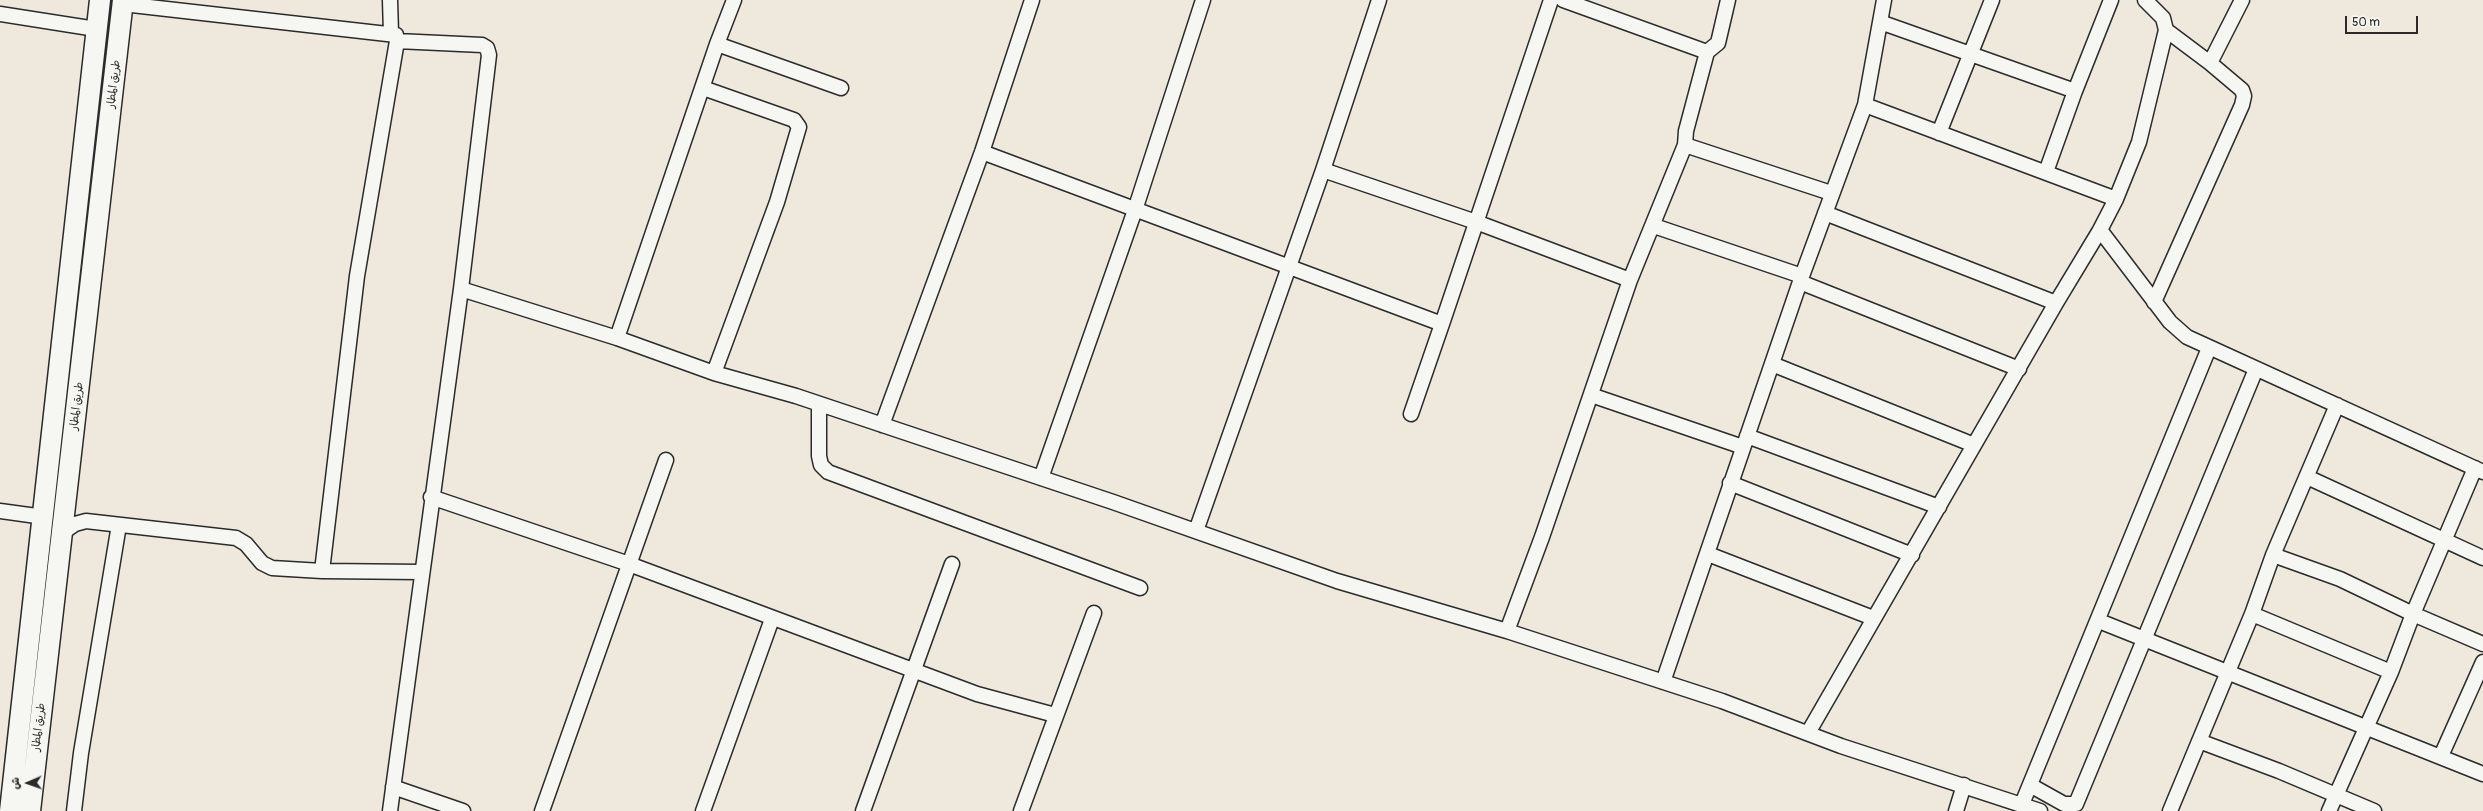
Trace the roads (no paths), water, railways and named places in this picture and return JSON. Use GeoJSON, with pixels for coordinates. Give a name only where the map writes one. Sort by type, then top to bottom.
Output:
{"type":"FeatureCollection","features":[{"type":"Feature","properties":{"kind":"highway","name":"طريق المطار"},"geometry":{"type":"LineString","coordinates":[[10,811],[44,517],[100,0]]}},
{"type":"Feature","properties":{"kind":"highway","name":"طريق المطار"},"geometry":{"type":"LineString","coordinates":[[30,811],[123,2]]}},
{"type":"Feature","properties":{"kind":"street"},"geometry":{"type":"LineString","coordinates":[[322,571],[357,276],[394,37],[390,0]]}},
{"type":"Feature","properties":{"kind":"street"},"geometry":{"type":"LineString","coordinates":[[617,338],[717,44],[734,0]]}},
{"type":"Feature","properties":{"kind":"street"},"geometry":{"type":"LineString","coordinates":[[882,425],[982,152],[1032,0]]}},
{"type":"Feature","properties":{"kind":"street"},"geometry":{"type":"LineString","coordinates":[[1041,478],[1135,210],[1203,0]]}},
{"type":"Feature","properties":{"kind":"street"},"geometry":{"type":"LineString","coordinates":[[1196,531],[1323,170],[1379,0]]}},
{"type":"Feature","properties":{"kind":"street"},"geometry":{"type":"LineString","coordinates":[[1411,414],[1551,0]]}},
{"type":"Feature","properties":{"kind":"street"},"geometry":{"type":"LineString","coordinates":[[1563,0],[1707,52]]}},
{"type":"Feature","properties":{"kind":"street"},"geometry":{"type":"LineString","coordinates":[[1507,631],[1542,537],[1630,280],[1654,226],[1685,145],[1686,131],[1707,52],[1715,47],[1720,39],[1728,0]]}},
{"type":"Feature","properties":{"kind":"street"},"geometry":{"type":"LineString","coordinates":[[1663,682],[1708,554],[1730,483],[1824,213],[1865,105],[1884,0]]}},
{"type":"Feature","properties":{"kind":"street"},"geometry":{"type":"LineString","coordinates":[[1939,133],[1969,54],[1992,0]]}},
{"type":"Feature","properties":{"kind":"street"},"geometry":{"type":"LineString","coordinates":[[2046,172],[2074,91],[2111,0]]}},
{"type":"Feature","properties":{"kind":"street"},"geometry":{"type":"LineString","coordinates":[[1808,733],[1873,618],[1912,555],[1974,444],[2020,369],[2056,303],[2100,230],[2116,199],[2139,142],[2166,30],[2163,18],[2145,0]]}},
{"type":"Feature","properties":{"kind":"street"},"geometry":{"type":"LineString","coordinates":[[2210,63],[2242,0]]}},
{"type":"Feature","properties":{"kind":"street"},"geometry":{"type":"LineString","coordinates":[[123,2],[394,37],[482,45],[487,48],[489,55],[461,288],[431,497],[390,811]]}},
{"type":"Feature","properties":{"kind":"street"},"geometry":{"type":"LineString","coordinates":[[0,14],[96,28]]}},
{"type":"Feature","properties":{"kind":"street"},"geometry":{"type":"LineString","coordinates":[[1880,22],[2074,91]]}},
{"type":"Feature","properties":{"kind":"street"},"geometry":{"type":"LineString","coordinates":[[2154,302],[2242,105],[2244,96],[2242,90],[2210,63],[2166,30]]}},
{"type":"Feature","properties":{"kind":"street"},"geometry":{"type":"LineString","coordinates":[[717,44],[841,88]]}},
{"type":"Feature","properties":{"kind":"street"},"geometry":{"type":"LineString","coordinates":[[703,88],[794,120],[799,127],[777,202],[714,372]]}},
{"type":"Feature","properties":{"kind":"street"},"geometry":{"type":"LineString","coordinates":[[1865,105],[2116,199]]}},
{"type":"Feature","properties":{"kind":"street"},"geometry":{"type":"LineString","coordinates":[[1685,145],[1832,193]]}},
{"type":"Feature","properties":{"kind":"street"},"geometry":{"type":"LineString","coordinates":[[982,152],[1442,324]]}},
{"type":"Feature","properties":{"kind":"street"},"geometry":{"type":"LineString","coordinates":[[1323,170],[1476,222],[1630,280]]}},
{"type":"Feature","properties":{"kind":"street"},"geometry":{"type":"LineString","coordinates":[[1824,213],[2056,303]]}},
{"type":"Feature","properties":{"kind":"street"},"geometry":{"type":"LineString","coordinates":[[1654,226],[1801,279],[2020,369]]}},
{"type":"Feature","properties":{"kind":"street"},"geometry":{"type":"LineString","coordinates":[[2100,230],[2154,302],[2178,330],[2209,348],[2479,470],[2444,540],[2391,672],[2329,811]]}},
{"type":"Feature","properties":{"kind":"street"},"geometry":{"type":"LineString","coordinates":[[461,288],[617,338],[714,372],[819,404],[1041,478],[1337,581],[1507,631],[1663,682],[1808,733],[1854,751],[1964,785],[2040,811]]}},
{"type":"Feature","properties":{"kind":"street"},"geometry":{"type":"LineString","coordinates":[[2022,804],[2099,620],[2209,348]]}},
{"type":"Feature","properties":{"kind":"street"},"geometry":{"type":"LineString","coordinates":[[1772,364],[1974,444]]}},
{"type":"Feature","properties":{"kind":"street"},"geometry":{"type":"LineString","coordinates":[[2030,785],[2064,804],[2076,804],[2256,369]]}},
{"type":"Feature","properties":{"kind":"street"},"geometry":{"type":"LineString","coordinates":[[1591,394],[1745,442],[1939,507]]}},
{"type":"Feature","properties":{"kind":"street"},"geometry":{"type":"LineString","coordinates":[[819,404],[819,456],[822,465],[828,472],[1140,588]]}},
{"type":"Feature","properties":{"kind":"street"},"geometry":{"type":"LineString","coordinates":[[2172,810],[2227,672],[2252,614],[2273,555],[2338,406]]}},
{"type":"Feature","properties":{"kind":"street"},"geometry":{"type":"LineString","coordinates":[[542,811],[666,460]]}},
{"type":"Feature","properties":{"kind":"street"},"geometry":{"type":"LineString","coordinates":[[2307,477],[2483,558]]}},
{"type":"Feature","properties":{"kind":"street"},"geometry":{"type":"LineString","coordinates":[[1730,483],[1912,555]]}},
{"type":"Feature","properties":{"kind":"street"},"geometry":{"type":"LineString","coordinates":[[66,497],[73,509],[86,521]]}},
{"type":"Feature","properties":{"kind":"street"},"geometry":{"type":"LineString","coordinates":[[431,497],[629,564],[772,618],[914,669],[977,694],[1055,715]]}},
{"type":"Feature","properties":{"kind":"street"},"geometry":{"type":"LineString","coordinates":[[0,511],[44,517]]}},
{"type":"Feature","properties":{"kind":"street"},"geometry":{"type":"LineString","coordinates":[[62,533],[75,524],[86,521],[119,526],[236,538],[246,544],[262,563],[272,568],[322,571],[421,572]]}},
{"type":"Feature","properties":{"kind":"street"},"geometry":{"type":"LineString","coordinates":[[74,811],[81,753],[119,526]]}},
{"type":"Feature","properties":{"kind":"street"},"geometry":{"type":"LineString","coordinates":[[1708,554],[1873,618]]}},
{"type":"Feature","properties":{"kind":"street"},"geometry":{"type":"LineString","coordinates":[[2273,555],[2340,579],[2413,614],[2483,644]]}},
{"type":"Feature","properties":{"kind":"street"},"geometry":{"type":"LineString","coordinates":[[863,811],[952,564]]}},
{"type":"Feature","properties":{"kind":"street"},"geometry":{"type":"LineString","coordinates":[[1021,811],[1094,612]]}},
{"type":"Feature","properties":{"kind":"street"},"geometry":{"type":"LineString","coordinates":[[2252,614],[2391,672]]}},
{"type":"Feature","properties":{"kind":"street"},"geometry":{"type":"LineString","coordinates":[[703,811],[772,618]]}},
{"type":"Feature","properties":{"kind":"street"},"geometry":{"type":"LineString","coordinates":[[2099,620],[2483,774]]}},
{"type":"Feature","properties":{"kind":"street"},"geometry":{"type":"LineString","coordinates":[[2441,756],[2483,662]]}},
{"type":"Feature","properties":{"kind":"street"},"geometry":{"type":"LineString","coordinates":[[2199,742],[2279,771],[2374,811]]}},
{"type":"Feature","properties":{"kind":"street"},"geometry":{"type":"LineString","coordinates":[[1956,811],[1964,785]]}},
{"type":"Feature","properties":{"kind":"street"},"geometry":{"type":"LineString","coordinates":[[393,787],[463,811]]}}]}
